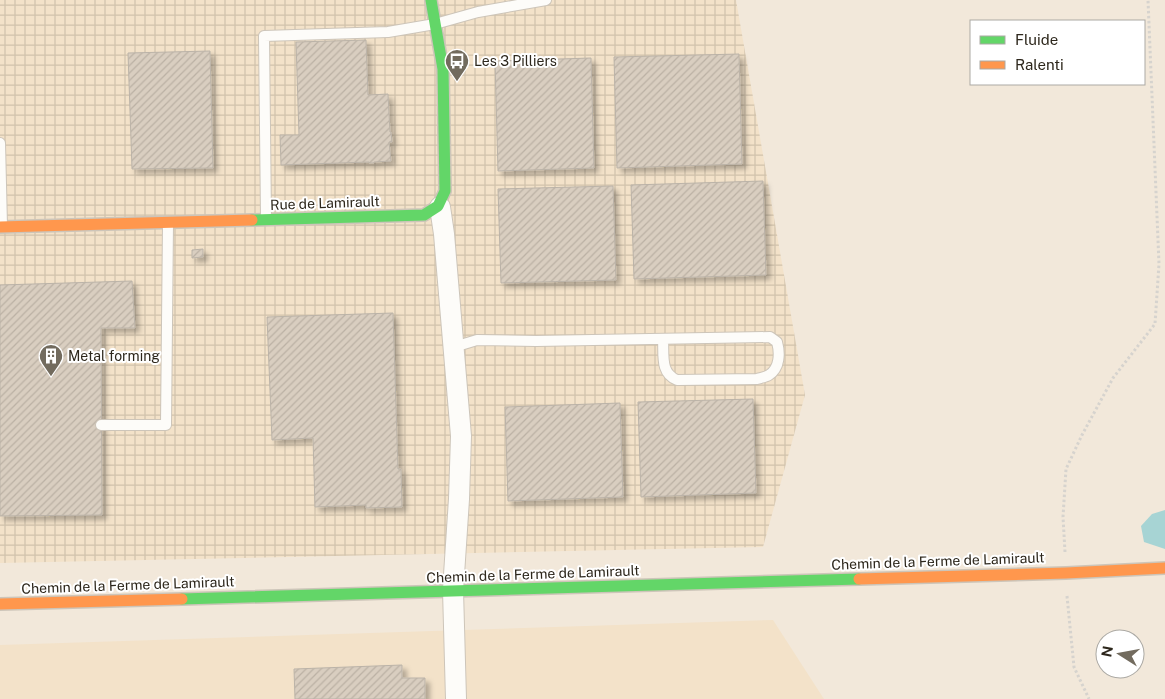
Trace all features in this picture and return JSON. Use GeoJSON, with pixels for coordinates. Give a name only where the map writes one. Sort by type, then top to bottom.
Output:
{"type":"FeatureCollection","features":[{"type":"Feature","properties":{"kind":"street"},"geometry":{"type":"LineString","coordinates":[[430,0],[443,68],[445,191],[440,207],[444,234],[461,436],[453,590],[456,699]]}},
{"type":"Feature","properties":{"kind":"street","name":"Rue de Lamirault"},"geometry":{"type":"LineString","coordinates":[[1,227],[424,215],[440,207]]}},
{"type":"Feature","properties":{"kind":"street","name":"Chemin de la Ferme de Lamirault"},"geometry":{"type":"LineString","coordinates":[[0,604],[1066,573],[1165,568]]}},
{"type":"Feature","properties":{"kind":"lane"},"geometry":{"type":"LineString","coordinates":[[266,219],[264,36],[388,32],[435,24],[478,12],[546,0]]}},
{"type":"Feature","properties":{"kind":"lane"},"geometry":{"type":"LineString","coordinates":[[0,143],[1,227]]}},
{"type":"Feature","properties":{"kind":"lane"},"geometry":{"type":"LineString","coordinates":[[101,425],[166,425],[168,222]]}},
{"type":"Feature","properties":{"kind":"lane"},"geometry":{"type":"LineString","coordinates":[[454,347],[477,340],[510,341],[663,338],[770,337],[777,342],[780,351],[778,363],[769,375],[757,379],[677,380],[669,377],[665,370],[663,338]]}},
{"type":"Feature","properties":{"kind":"path"},"geometry":{"type":"LineString","coordinates":[[1089,699],[1074,668],[1067,605],[1063,517],[1066,469],[1113,378],[1155,324],[1159,264],[1148,0]]}},
{"type":"Feature","properties":{"kind":"shaded area"},"geometry":{"type":"Polygon","coordinates":[[[0,0],[736,0],[805,395],[763,547],[0,563],[0,0]]]}},
{"type":"Feature","properties":{"kind":"shaded area"},"geometry":{"type":"Polygon","coordinates":[[[773,620],[824,699],[0,699],[0,645],[773,620]]]}},
{"type":"Feature","properties":{"kind":"water"},"geometry":{"type":"Polygon","coordinates":[[[1165,510],[1165,549],[1144,542],[1141,526],[1152,514],[1165,510]]]}},
{"type":"Feature","properties":{"kind":"building"},"geometry":{"type":"Polygon","coordinates":[[[366,40],[368,95],[388,94],[392,142],[389,142],[391,161],[281,165],[280,135],[299,135],[296,42],[366,40]]]}},
{"type":"Feature","properties":{"kind":"building"},"geometry":{"type":"Polygon","coordinates":[[[210,51],[213,168],[132,169],[128,53],[210,51]]]}},
{"type":"Feature","properties":{"kind":"building"},"geometry":{"type":"Polygon","coordinates":[[[739,54],[742,164],[617,168],[614,57],[739,54]]]}},
{"type":"Feature","properties":{"kind":"building"},"geometry":{"type":"Polygon","coordinates":[[[591,58],[594,168],[498,171],[495,61],[591,58]]]}},
{"type":"Feature","properties":{"kind":"building"},"geometry":{"type":"Polygon","coordinates":[[[763,181],[766,275],[634,279],[631,185],[763,181]]]}},
{"type":"Feature","properties":{"kind":"building"},"geometry":{"type":"Polygon","coordinates":[[[613,186],[616,280],[501,283],[498,189],[613,186]]]}},
{"type":"Feature","properties":{"kind":"building"},"geometry":{"type":"Polygon","coordinates":[[[203,249],[203,257],[192,258],[192,250],[203,249]]]}},
{"type":"Feature","properties":{"kind":"building","name":"Metal forming"},"geometry":{"type":"Polygon","coordinates":[[[132,281],[135,328],[101,328],[102,515],[0,516],[0,285],[132,281]]]}},
{"type":"Feature","properties":{"kind":"building"},"geometry":{"type":"Polygon","coordinates":[[[393,313],[398,469],[401,469],[402,507],[366,508],[366,505],[315,507],[313,438],[272,440],[267,317],[393,313]]]}},
{"type":"Feature","properties":{"kind":"building"},"geometry":{"type":"Polygon","coordinates":[[[753,399],[756,493],[641,497],[638,402],[753,399]]]}},
{"type":"Feature","properties":{"kind":"building"},"geometry":{"type":"Polygon","coordinates":[[[620,403],[623,497],[508,501],[505,407],[620,403]]]}},
{"type":"Feature","properties":{"kind":"building"},"geometry":{"type":"Polygon","coordinates":[[[402,665],[402,678],[425,678],[425,699],[295,699],[294,669],[402,665]]]}},
{"type":"Feature","properties":{"kind":"traffic: fast"},"geometry":{"type":"LineString","coordinates":[[252,220],[424,215],[438,206],[445,191],[443,69],[431,0]]}},
{"type":"Feature","properties":{"kind":"traffic: fast"},"geometry":{"type":"LineString","coordinates":[[182,599],[859,579]]}},
{"type":"Feature","properties":{"kind":"traffic: slow"},"geometry":{"type":"LineString","coordinates":[[0,227],[252,220]]}},
{"type":"Feature","properties":{"kind":"traffic: slow"},"geometry":{"type":"LineString","coordinates":[[859,579],[1165,568]]}},
{"type":"Feature","properties":{"kind":"traffic: slow"},"geometry":{"type":"LineString","coordinates":[[0,604],[182,599]]}},
{"type":"Feature","properties":{"kind":"place","name":"Les 3 Pilliers"},"geometry":{"type":"Point","coordinates":[457,82]}},
{"type":"Feature","properties":{"kind":"place","name":"Metal forming"},"geometry":{"type":"Point","coordinates":[51,377]}}]}
